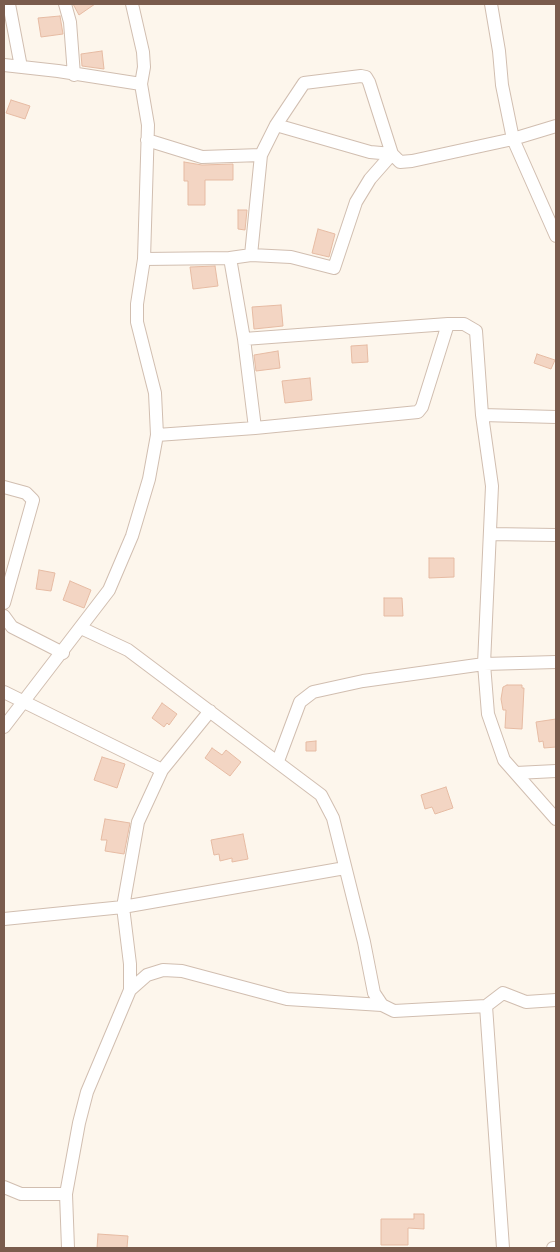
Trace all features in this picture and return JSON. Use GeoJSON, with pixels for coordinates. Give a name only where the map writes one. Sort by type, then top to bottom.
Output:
{"type":"FeatureCollection","features":[{"type":"Feature","properties":{"kind":"street"},"geometry":{"type":"LineString","coordinates":[[9,4],[21,66]]}},
{"type":"Feature","properties":{"kind":"street"},"geometry":{"type":"LineString","coordinates":[[65,4],[70,22],[74,75]]}},
{"type":"Feature","properties":{"kind":"street"},"geometry":{"type":"LineString","coordinates":[[4,727],[63,653],[109,590],[132,536],[149,479],[157,435],[154,393],[137,322],[137,304],[144,259],[148,125],[141,84],[144,67],[143,52],[132,4]]}},
{"type":"Feature","properties":{"kind":"street"},"geometry":{"type":"LineString","coordinates":[[492,4],[502,85],[512,139],[556,236]]}},
{"type":"Feature","properties":{"kind":"street"},"geometry":{"type":"LineString","coordinates":[[4,65],[74,75],[112,78],[141,84]]}},
{"type":"Feature","properties":{"kind":"street"},"geometry":{"type":"LineString","coordinates":[[251,255],[261,156],[276,125],[304,83],[366,77],[392,154],[400,162],[512,139],[556,126]]}},
{"type":"Feature","properties":{"kind":"street"},"geometry":{"type":"LineString","coordinates":[[276,125],[370,152],[392,154]]}},
{"type":"Feature","properties":{"kind":"street"},"geometry":{"type":"LineString","coordinates":[[148,140],[202,157],[261,156]]}},
{"type":"Feature","properties":{"kind":"street"},"geometry":{"type":"LineString","coordinates":[[144,259],[230,258],[251,255],[291,257],[334,268],[356,202],[370,179],[392,154]]}},
{"type":"Feature","properties":{"kind":"street"},"geometry":{"type":"LineString","coordinates":[[230,258],[244,338],[255,428]]}},
{"type":"Feature","properties":{"kind":"street"},"geometry":{"type":"LineString","coordinates":[[157,435],[255,428],[418,412],[422,407],[448,324]]}},
{"type":"Feature","properties":{"kind":"street"},"geometry":{"type":"LineString","coordinates":[[244,338],[448,324],[464,324],[476,331],[482,415],[492,486],[484,664],[488,714],[492,731],[504,760],[556,819]]}},
{"type":"Feature","properties":{"kind":"street"},"geometry":{"type":"LineString","coordinates":[[482,415],[556,416]]}},
{"type":"Feature","properties":{"kind":"street"},"geometry":{"type":"LineString","coordinates":[[4,488],[26,493],[34,500],[4,603]]}},
{"type":"Feature","properties":{"kind":"street"},"geometry":{"type":"LineString","coordinates":[[490,534],[556,535]]}},
{"type":"Feature","properties":{"kind":"street"},"geometry":{"type":"LineString","coordinates":[[4,616],[12,627],[63,653]]}},
{"type":"Feature","properties":{"kind":"street"},"geometry":{"type":"LineString","coordinates":[[81,628],[128,650],[278,760],[321,794],[333,818],[364,942],[374,993],[382,1005]]}},
{"type":"Feature","properties":{"kind":"street"},"geometry":{"type":"LineString","coordinates":[[278,760],[300,702],[313,692],[363,681],[484,664],[556,662]]}},
{"type":"Feature","properties":{"kind":"street"},"geometry":{"type":"LineString","coordinates":[[4,692],[162,770]]}},
{"type":"Feature","properties":{"kind":"street"},"geometry":{"type":"LineString","coordinates":[[68,1248],[66,1194],[86,1092],[130,990],[130,964],[123,907],[138,822],[162,770],[210,711]]}},
{"type":"Feature","properties":{"kind":"street"},"geometry":{"type":"LineString","coordinates":[[516,773],[556,771]]}},
{"type":"Feature","properties":{"kind":"street"},"geometry":{"type":"LineString","coordinates":[[4,919],[123,907],[344,868]]}},
{"type":"Feature","properties":{"kind":"street"},"geometry":{"type":"LineString","coordinates":[[130,990],[147,975],[163,970],[182,971],[287,999],[382,1005],[394,1011],[486,1006],[503,993],[526,1002],[556,1000]]}},
{"type":"Feature","properties":{"kind":"street"},"geometry":{"type":"LineString","coordinates":[[486,1006],[503,1248]]}},
{"type":"Feature","properties":{"kind":"street"},"geometry":{"type":"LineString","coordinates":[[4,1187],[21,1194],[66,1194]]}},
{"type":"Feature","properties":{"kind":"building"},"geometry":{"type":"Polygon","coordinates":[[[73,4],[95,4],[79,15],[73,4]]]}},
{"type":"Feature","properties":{"kind":"building"},"geometry":{"type":"Polygon","coordinates":[[[60,16],[63,34],[41,37],[38,18],[60,16]]]}},
{"type":"Feature","properties":{"kind":"building"},"geometry":{"type":"Polygon","coordinates":[[[102,51],[104,69],[82,66],[81,54],[102,51]]]}},
{"type":"Feature","properties":{"kind":"building"},"geometry":{"type":"Polygon","coordinates":[[[11,100],[30,106],[25,119],[6,113],[11,100]]]}},
{"type":"Feature","properties":{"kind":"building"},"geometry":{"type":"Polygon","coordinates":[[[184,162],[202,165],[233,164],[233,180],[205,180],[205,205],[188,205],[188,181],[184,181],[184,162]]]}},
{"type":"Feature","properties":{"kind":"building"},"geometry":{"type":"Polygon","coordinates":[[[238,210],[247,210],[245,230],[238,229],[238,210]]]}},
{"type":"Feature","properties":{"kind":"building"},"geometry":{"type":"Polygon","coordinates":[[[318,229],[335,234],[329,257],[312,253],[318,229]]]}},
{"type":"Feature","properties":{"kind":"building"},"geometry":{"type":"Polygon","coordinates":[[[215,266],[218,286],[193,289],[190,267],[215,266]]]}},
{"type":"Feature","properties":{"kind":"building"},"geometry":{"type":"Polygon","coordinates":[[[281,305],[283,326],[254,329],[252,307],[281,305]]]}},
{"type":"Feature","properties":{"kind":"building"},"geometry":{"type":"Polygon","coordinates":[[[367,345],[368,362],[352,363],[351,346],[367,345]]]}},
{"type":"Feature","properties":{"kind":"building"},"geometry":{"type":"Polygon","coordinates":[[[278,351],[280,368],[256,371],[254,355],[278,351]]]}},
{"type":"Feature","properties":{"kind":"building"},"geometry":{"type":"Polygon","coordinates":[[[537,354],[555,360],[551,369],[534,363],[537,354]]]}},
{"type":"Feature","properties":{"kind":"building"},"geometry":{"type":"Polygon","coordinates":[[[310,378],[312,400],[285,403],[282,381],[310,378]]]}},
{"type":"Feature","properties":{"kind":"building"},"geometry":{"type":"Polygon","coordinates":[[[429,558],[454,558],[454,577],[429,578],[429,558]]]}},
{"type":"Feature","properties":{"kind":"building"},"geometry":{"type":"Polygon","coordinates":[[[39,570],[55,573],[51,591],[36,589],[39,570]]]}},
{"type":"Feature","properties":{"kind":"building"},"geometry":{"type":"Polygon","coordinates":[[[70,581],[91,590],[84,608],[63,600],[70,581]]]}},
{"type":"Feature","properties":{"kind":"building"},"geometry":{"type":"Polygon","coordinates":[[[384,598],[402,598],[403,616],[384,616],[384,598]]]}},
{"type":"Feature","properties":{"kind":"building"},"geometry":{"type":"Polygon","coordinates":[[[507,685],[522,685],[522,688],[524,688],[522,729],[505,728],[506,710],[503,710],[501,699],[503,687],[507,685]]]}},
{"type":"Feature","properties":{"kind":"building"},"geometry":{"type":"Polygon","coordinates":[[[162,703],[177,714],[169,725],[167,723],[164,727],[152,718],[162,703]]]}},
{"type":"Feature","properties":{"kind":"building"},"geometry":{"type":"Polygon","coordinates":[[[556,719],[556,747],[544,748],[543,741],[539,742],[536,722],[556,719]]]}},
{"type":"Feature","properties":{"kind":"building"},"geometry":{"type":"Polygon","coordinates":[[[316,741],[316,751],[306,751],[306,742],[316,741]]]}},
{"type":"Feature","properties":{"kind":"building"},"geometry":{"type":"Polygon","coordinates":[[[212,748],[222,755],[226,750],[241,762],[230,776],[205,758],[212,748]]]}},
{"type":"Feature","properties":{"kind":"building"},"geometry":{"type":"Polygon","coordinates":[[[102,757],[125,764],[117,788],[94,780],[102,757]]]}},
{"type":"Feature","properties":{"kind":"building"},"geometry":{"type":"Polygon","coordinates":[[[446,787],[453,808],[435,814],[432,807],[425,809],[421,795],[446,787]]]}},
{"type":"Feature","properties":{"kind":"building"},"geometry":{"type":"Polygon","coordinates":[[[105,819],[130,823],[124,854],[105,851],[107,840],[101,840],[105,819]]]}},
{"type":"Feature","properties":{"kind":"building"},"geometry":{"type":"Polygon","coordinates":[[[243,834],[248,859],[232,862],[232,858],[220,861],[219,854],[214,855],[211,840],[243,834]]]}},
{"type":"Feature","properties":{"kind":"building"},"geometry":{"type":"Polygon","coordinates":[[[414,1214],[424,1214],[424,1229],[408,1228],[408,1245],[381,1245],[381,1219],[414,1219],[414,1214]]]}},
{"type":"Feature","properties":{"kind":"building"},"geometry":{"type":"Polygon","coordinates":[[[98,1234],[128,1236],[127,1248],[97,1248],[98,1234]]]}}]}
